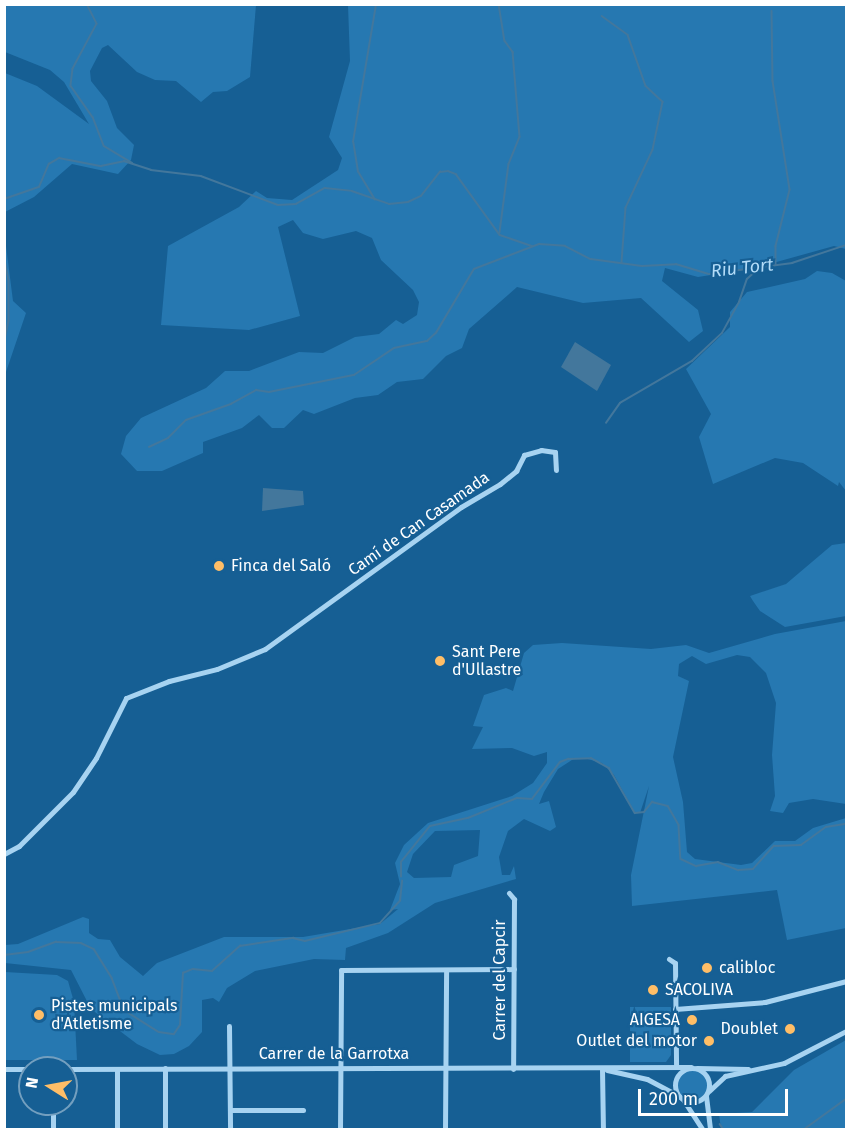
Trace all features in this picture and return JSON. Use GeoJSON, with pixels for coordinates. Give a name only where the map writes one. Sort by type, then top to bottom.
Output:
{"type":"FeatureCollection","features":[{"type":"Feature","properties":{"kind":"street","name":"Camí de Can Casamada"},"geometry":{"type":"LineString","coordinates":[[4,854],[19,846],[73,792],[126,698],[168,681],[217,669],[273,643],[461,507],[500,484],[516,471],[524,455],[541,450],[555,452],[556,470]]}},
{"type":"Feature","properties":{"kind":"street","name":"Carrer del Capcir"},"geometry":{"type":"LineString","coordinates":[[509,893],[514,898],[513,1069]]}},
{"type":"Feature","properties":{"kind":"street"},"geometry":{"type":"LineString","coordinates":[[669,959],[675,963],[676,1067]]}},
{"type":"Feature","properties":{"kind":"street"},"geometry":{"type":"LineString","coordinates":[[340,1130],[341,970],[514,969]]}},
{"type":"Feature","properties":{"kind":"street"},"geometry":{"type":"LineString","coordinates":[[445,1130],[446,971]]}},
{"type":"Feature","properties":{"kind":"street"},"geometry":{"type":"LineString","coordinates":[[675,1009],[765,1002],[846,981]]}},
{"type":"Feature","properties":{"kind":"street"},"geometry":{"type":"LineString","coordinates":[[229,1026],[230,1130]]}},
{"type":"Feature","properties":{"kind":"street","name":"Carrer de la Garrotxa"},"geometry":{"type":"LineString","coordinates":[[707,1093],[725,1076],[756,1070],[806,1054],[846,1031]]}},
{"type":"Feature","properties":{"kind":"street","name":"Carrer de la Garrotxa"},"geometry":{"type":"LineString","coordinates":[[78,1069],[676,1067],[756,1070]]}},
{"type":"Feature","properties":{"kind":"street"},"geometry":{"type":"LineString","coordinates":[[165,1068],[165,1130]]}},
{"type":"Feature","properties":{"kind":"street"},"geometry":{"type":"LineString","coordinates":[[703,1130],[681,1098],[676,1079],[694,1068],[708,1076],[707,1093],[711,1130]]}},
{"type":"Feature","properties":{"kind":"street"},"geometry":{"type":"LineString","coordinates":[[602,1069],[603,1130]]}},
{"type":"Feature","properties":{"kind":"street","name":"Carrer de la Garrotxa"},"geometry":{"type":"LineString","coordinates":[[602,1069],[647,1079],[681,1098]]}},
{"type":"Feature","properties":{"kind":"street"},"geometry":{"type":"LineString","coordinates":[[117,1070],[117,1130]]}},
{"type":"Feature","properties":{"kind":"street"},"geometry":{"type":"LineString","coordinates":[[681,1098],[695,1102],[707,1093]]}},
{"type":"Feature","properties":{"kind":"street"},"geometry":{"type":"LineString","coordinates":[[230,1110],[303,1110]]}},
{"type":"Feature","properties":{"kind":"shaded area"},"geometry":{"type":"Polygon","coordinates":[[[5,4],[256,5],[250,77],[227,91],[213,92],[201,102],[176,81],[155,80],[137,72],[108,45],[102,48],[90,71],[91,81],[107,101],[117,128],[134,145],[131,160],[118,174],[72,164],[34,197],[5,212],[5,73],[37,86],[89,124],[64,82],[50,70],[5,52],[5,4]]]}},
{"type":"Feature","properties":{"kind":"shaded area"},"geometry":{"type":"Polygon","coordinates":[[[348,5],[846,5],[846,249],[834,246],[755,268],[698,277],[665,268],[662,281],[698,310],[703,331],[689,342],[641,298],[583,303],[517,287],[469,329],[462,348],[446,356],[423,379],[397,382],[378,395],[355,398],[314,414],[303,410],[284,428],[272,428],[259,415],[242,428],[203,442],[203,453],[162,471],[137,471],[121,454],[126,436],[141,418],[206,388],[225,371],[249,371],[299,352],[323,353],[355,337],[379,334],[396,320],[403,324],[417,315],[419,302],[413,290],[381,260],[372,238],[356,231],[323,239],[303,233],[293,220],[278,227],[300,316],[249,330],[161,325],[168,246],[239,207],[256,191],[267,198],[292,200],[338,170],[342,158],[329,137],[350,61],[348,5]]]}},
{"type":"Feature","properties":{"kind":"shaded area"},"geometry":{"type":"Polygon","coordinates":[[[4,230],[13,301],[26,313],[6,372],[4,230]]]}},
{"type":"Feature","properties":{"kind":"shaded area"},"geometry":{"type":"Polygon","coordinates":[[[817,271],[832,273],[846,281],[846,491],[839,482],[838,486],[803,463],[775,458],[713,484],[699,437],[711,414],[686,369],[730,327],[730,312],[747,292],[805,279],[817,271]]]}},
{"type":"Feature","properties":{"kind":"shaded area"},"geometry":{"type":"Polygon","coordinates":[[[575,342],[611,365],[597,391],[561,367],[575,342]]]}},
{"type":"Feature","properties":{"kind":"shaded area"},"geometry":{"type":"Polygon","coordinates":[[[263,488],[303,491],[304,505],[262,511],[263,488]]]}},
{"type":"Feature","properties":{"kind":"shaded area"},"geometry":{"type":"Polygon","coordinates":[[[846,543],[846,616],[785,627],[760,611],[750,596],[786,584],[832,545],[846,543]]]}},
{"type":"Feature","properties":{"kind":"shaded area"},"geometry":{"type":"Polygon","coordinates":[[[846,621],[846,804],[813,799],[789,803],[783,813],[770,811],[775,796],[772,755],[776,703],[766,673],[750,657],[737,655],[706,664],[692,656],[679,664],[678,676],[689,681],[673,757],[683,802],[687,852],[695,859],[741,865],[752,863],[775,841],[795,841],[813,828],[846,818],[846,928],[787,940],[777,890],[632,906],[631,875],[649,786],[640,813],[635,813],[614,775],[602,763],[575,758],[558,769],[539,804],[549,801],[556,827],[550,831],[524,819],[508,831],[499,857],[502,875],[510,875],[514,866],[516,879],[435,903],[388,933],[346,948],[345,960],[314,959],[255,971],[227,988],[219,1002],[213,998],[202,1000],[202,1032],[189,1046],[174,1054],[160,1055],[137,1044],[91,1009],[71,970],[5,963],[5,945],[18,944],[83,917],[89,919],[89,933],[98,939],[110,940],[120,957],[143,976],[157,963],[224,937],[303,937],[380,924],[398,909],[390,910],[400,884],[395,863],[404,845],[428,823],[512,796],[533,783],[547,763],[547,752],[534,756],[512,748],[472,749],[483,727],[473,726],[484,695],[506,688],[513,691],[524,653],[533,645],[562,643],[651,649],[686,645],[709,653],[775,634],[846,621]],[[480,830],[435,831],[413,854],[407,872],[414,878],[451,877],[454,865],[478,856],[480,830]]]}},
{"type":"Feature","properties":{"kind":"shaded area","name":"Pistes municipals d'Atletisme"},"geometry":{"type":"Polygon","coordinates":[[[5,972],[57,975],[68,981],[74,1002],[77,1056],[18,1056],[18,1060],[5,1060],[5,972]]]}},
{"type":"Feature","properties":{"kind":"shaded area"},"geometry":{"type":"Polygon","coordinates":[[[630,1007],[671,1007],[671,1055],[666,1062],[630,1062],[630,1007]]]}},
{"type":"Feature","properties":{"kind":"shaded area"},"geometry":{"type":"Polygon","coordinates":[[[846,1040],[846,1129],[721,1129],[719,1114],[752,1112],[794,1070],[846,1040]]]}},
{"type":"Feature","properties":{"kind":"shaded area"},"geometry":{"type":"Polygon","coordinates":[[[692,1068],[703,1073],[708,1084],[703,1095],[692,1100],[681,1095],[676,1084],[681,1073],[692,1068]]]}},
{"type":"Feature","properties":{"kind":"waterway"},"geometry":{"type":"LineString","coordinates":[[87,4],[97,24],[73,69],[71,86],[93,117],[104,146],[132,163]]}},
{"type":"Feature","properties":{"kind":"waterway"},"geometry":{"type":"LineString","coordinates":[[375,200],[358,172],[353,142],[376,4]]}},
{"type":"Feature","properties":{"kind":"waterway"},"geometry":{"type":"LineString","coordinates":[[499,4],[505,41],[513,52],[520,137],[509,164],[500,232]]}},
{"type":"Feature","properties":{"kind":"waterway","name":"Riu Tort"},"geometry":{"type":"LineString","coordinates":[[772,11],[773,81],[790,190],[776,246],[776,265]]}},
{"type":"Feature","properties":{"kind":"waterway"},"geometry":{"type":"LineString","coordinates":[[602,16],[628,35],[646,86],[663,102],[653,150],[626,208],[622,263]]}},
{"type":"Feature","properties":{"kind":"waterway"},"geometry":{"type":"LineString","coordinates":[[4,199],[39,187],[49,164],[59,158],[101,166],[124,161],[151,170],[201,176],[278,205],[296,204],[325,188],[352,191],[389,204],[408,202],[421,196],[440,172],[448,171],[456,174],[500,235],[532,246]]}},
{"type":"Feature","properties":{"kind":"waterway","name":"Riu Tort"},"geometry":{"type":"LineString","coordinates":[[149,447],[168,438],[186,420],[231,404],[256,390],[269,392],[354,375],[394,348],[427,341],[436,333],[474,269],[539,244],[565,246],[591,259],[642,266],[676,264],[709,274],[792,263],[846,245]]}},
{"type":"Feature","properties":{"kind":"waterway"},"geometry":{"type":"LineString","coordinates":[[4,255],[9,280],[9,321],[4,344]]}},
{"type":"Feature","properties":{"kind":"waterway","name":"Riu Tort"},"geometry":{"type":"LineString","coordinates":[[606,423],[620,403],[692,361],[722,333],[739,302],[747,279],[756,271]]}},
{"type":"Feature","properties":{"kind":"waterway"},"geometry":{"type":"LineString","coordinates":[[401,877],[401,862],[430,826],[468,818],[517,798],[532,799],[560,762],[568,759],[591,758],[609,768],[635,813],[644,812],[652,802],[668,806],[679,825],[681,859],[696,866],[718,862],[738,870],[753,869],[774,846],[801,845],[826,827],[846,824]]}},
{"type":"Feature","properties":{"kind":"waterway"},"geometry":{"type":"LineString","coordinates":[[4,955],[28,952],[56,942],[81,943],[94,949],[112,978],[124,1010],[159,1032],[174,1034],[180,1025],[183,973],[193,969],[212,971],[240,946],[293,938],[305,941],[380,923],[400,901],[402,881]]}},
{"type":"Feature","properties":{"kind":"waterway"},"geometry":{"type":"LineString","coordinates":[[803,1130],[846,1099]]}},
{"type":"Feature","properties":{"kind":"waterway"},"geometry":{"type":"LineString","coordinates":[[720,1124],[724,1130]]}},
{"type":"Feature","properties":{"kind":"place","name":"Finca del Saló"},"geometry":{"type":"Point","coordinates":[219,566]}},
{"type":"Feature","properties":{"kind":"place","name":"Sant Pere d'Ullastre"},"geometry":{"type":"Point","coordinates":[440,661]}},
{"type":"Feature","properties":{"kind":"place","name":"calibloc"},"geometry":{"type":"Point","coordinates":[707,968]}},
{"type":"Feature","properties":{"kind":"place","name":"SACOLIVA"},"geometry":{"type":"Point","coordinates":[653,990]}},
{"type":"Feature","properties":{"kind":"place","name":"Pistes municipals d'Atletisme"},"geometry":{"type":"Point","coordinates":[39,1015]}},
{"type":"Feature","properties":{"kind":"place","name":"AIGESA"},"geometry":{"type":"Point","coordinates":[692,1020]}},
{"type":"Feature","properties":{"kind":"place","name":"Doublet"},"geometry":{"type":"Point","coordinates":[790,1029]}},
{"type":"Feature","properties":{"kind":"place","name":"Outlet del motor"},"geometry":{"type":"Point","coordinates":[709,1041]}}]}
